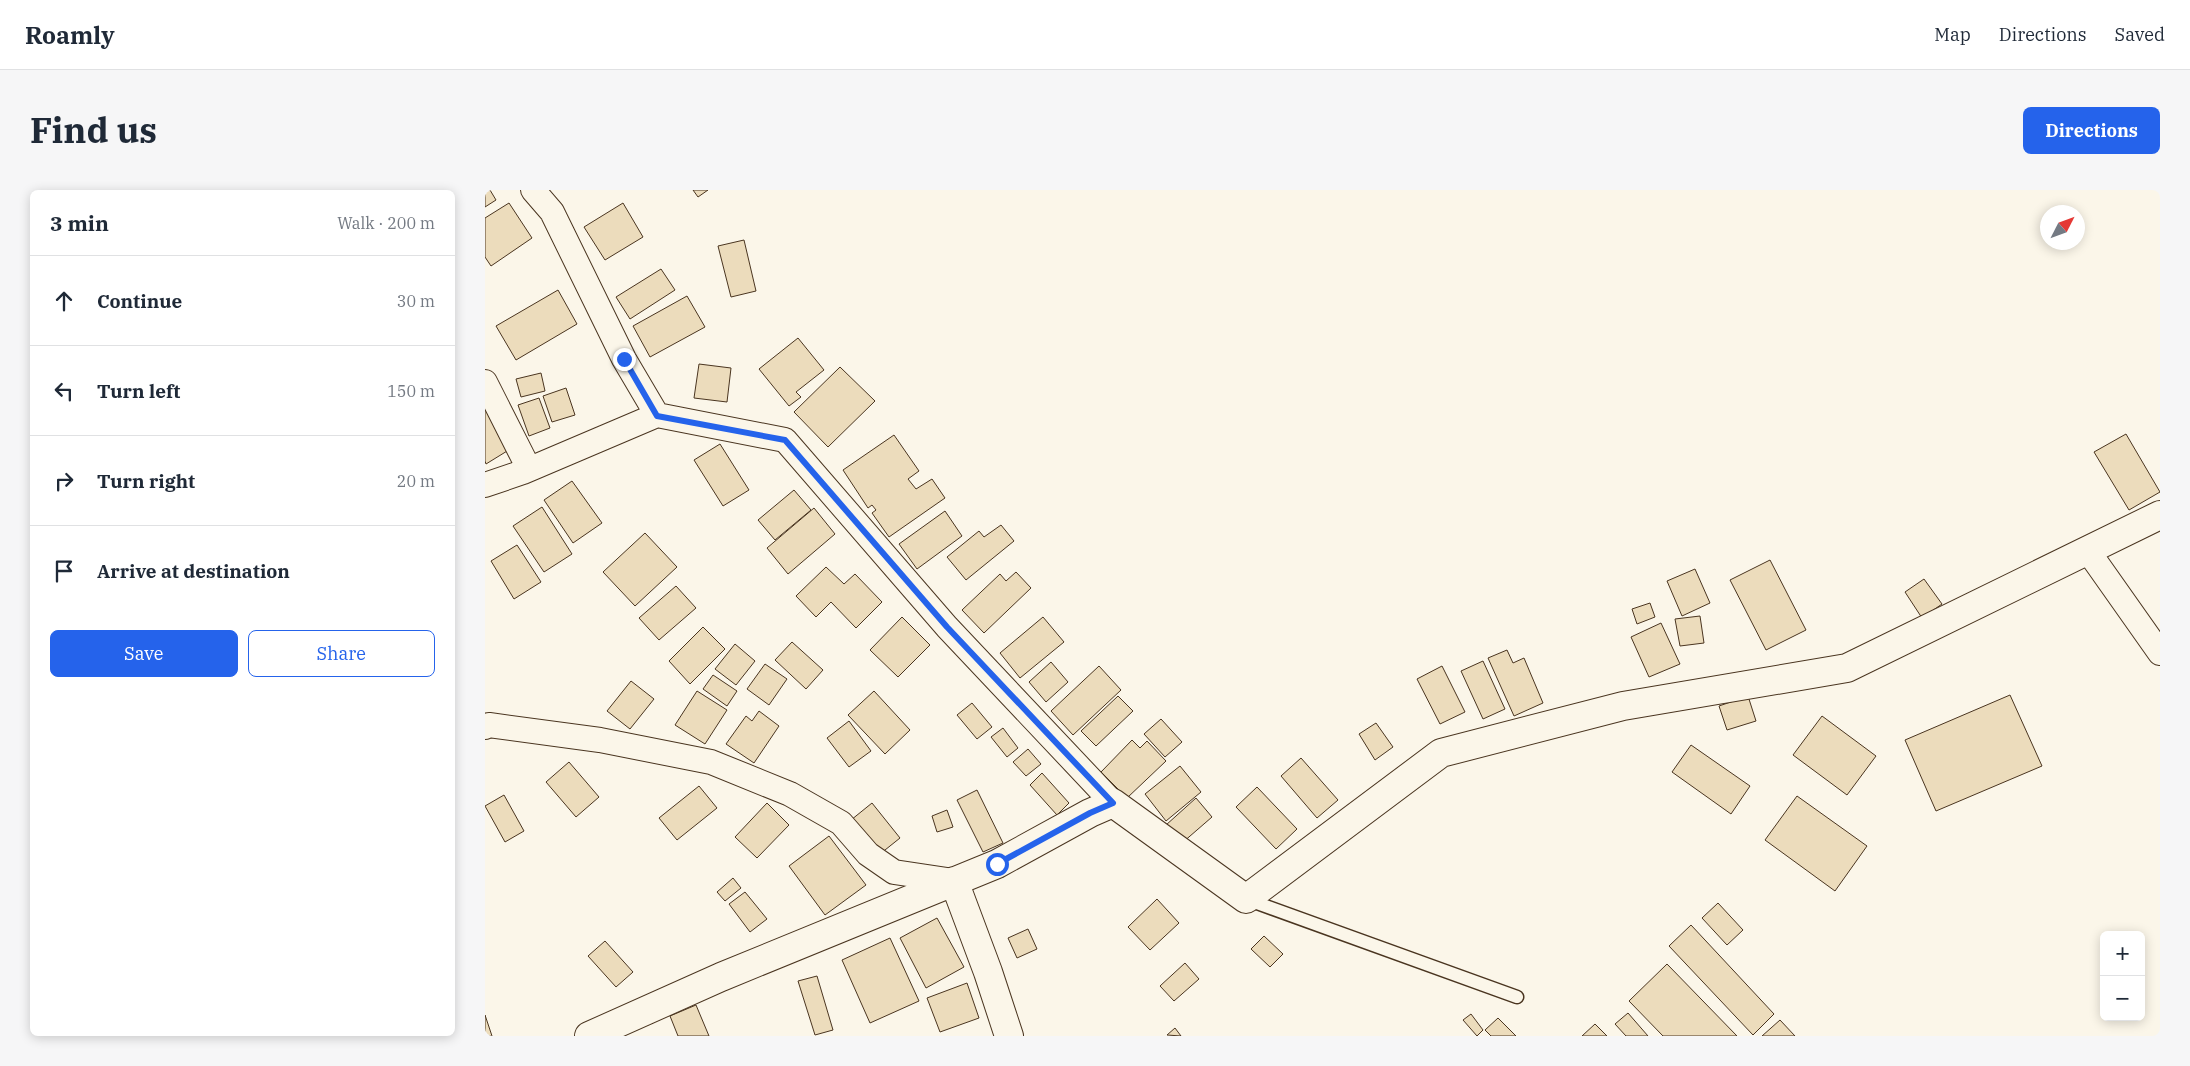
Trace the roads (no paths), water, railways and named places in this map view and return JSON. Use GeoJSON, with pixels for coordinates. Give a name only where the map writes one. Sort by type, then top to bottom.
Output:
{"type":"FeatureCollection","features":[{"type":"Feature","properties":{"kind":"street"},"geometry":{"type":"LineString","coordinates":[[533,190],[552,212],[624,359],[657,416]]}},
{"type":"Feature","properties":{"kind":"street"},"geometry":{"type":"LineString","coordinates":[[485,382],[529,470]]}},
{"type":"Feature","properties":{"kind":"street"},"geometry":{"type":"LineString","coordinates":[[485,485],[529,470],[657,416],[785,440],[947,627],[1113,803],[1246,899],[1441,752],[1623,706],[1847,668],[2160,516]]}},
{"type":"Feature","properties":{"kind":"street"},"geometry":{"type":"LineString","coordinates":[[2088,551],[2160,653]]}},
{"type":"Feature","properties":{"kind":"street"},"geometry":{"type":"LineString","coordinates":[[485,727],[489,725],[600,740],[711,762],[790,794],[841,824],[868,854],[894,872],[954,881]]}},
{"type":"Feature","properties":{"kind":"street"},"geometry":{"type":"LineString","coordinates":[[589,1036],[721,977],[997,864],[1090,813],[1113,803]]}},
{"type":"Feature","properties":{"kind":"street"},"geometry":{"type":"LineString","coordinates":[[954,881],[989,972],[1009,1036]]}},
{"type":"Feature","properties":{"kind":"lane"},"geometry":{"type":"LineString","coordinates":[[1246,899],[1517,997]]}}]}
